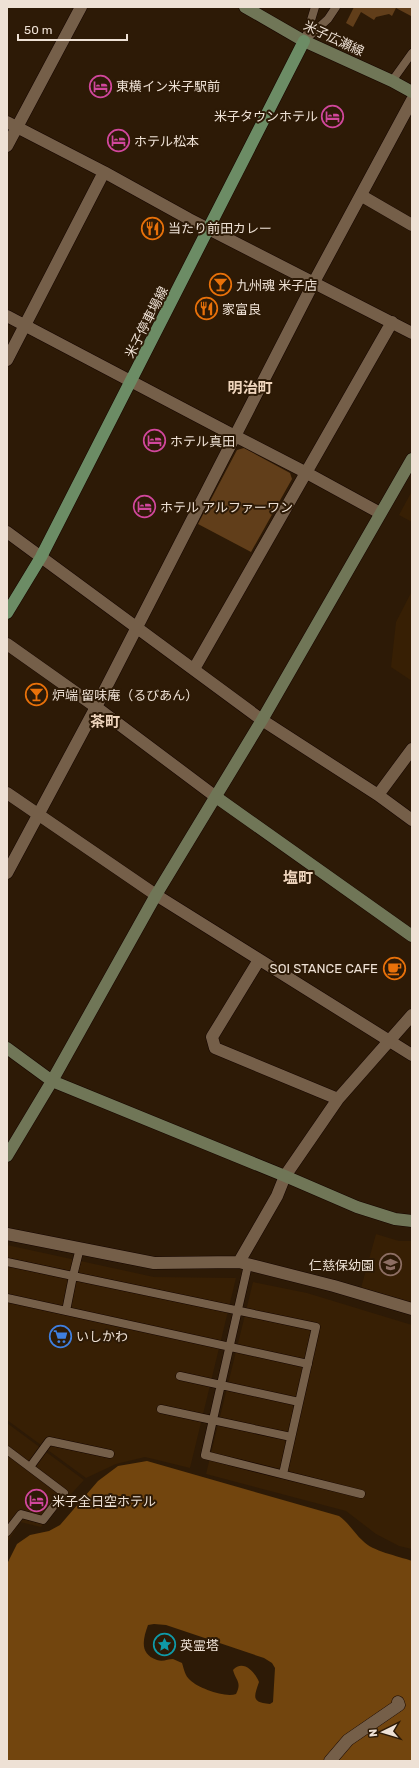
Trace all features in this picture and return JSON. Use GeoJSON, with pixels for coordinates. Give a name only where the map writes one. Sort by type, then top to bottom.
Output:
{"type":"FeatureCollection","features":[{"type":"Feature","properties":{"kind":"main road","name":"米子停車場線"},"geometry":{"type":"LineString","coordinates":[[7,613],[41,557],[304,41]]}},
{"type":"Feature","properties":{"kind":"street"},"geometry":{"type":"LineString","coordinates":[[7,146],[12,124],[81,7]]}},
{"type":"Feature","properties":{"kind":"street","name":"米子広瀬線"},"geometry":{"type":"LineString","coordinates":[[245,7],[304,41],[392,81],[412,92]]}},
{"type":"Feature","properties":{"kind":"street"},"geometry":{"type":"LineString","coordinates":[[7,873],[138,627],[314,282],[362,196],[412,100]]}},
{"type":"Feature","properties":{"kind":"street"},"geometry":{"type":"LineString","coordinates":[[12,124],[209,229],[412,333]]}},
{"type":"Feature","properties":{"kind":"street"},"geometry":{"type":"LineString","coordinates":[[7,360],[104,172]]}},
{"type":"Feature","properties":{"kind":"street"},"geometry":{"type":"LineString","coordinates":[[362,196],[412,225]]}},
{"type":"Feature","properties":{"kind":"street"},"geometry":{"type":"LineString","coordinates":[[7,316],[380,512]]}},
{"type":"Feature","properties":{"kind":"street"},"geometry":{"type":"LineString","coordinates":[[194,669],[305,472],[392,322]]}},
{"type":"Feature","properties":{"kind":"street"},"geometry":{"type":"LineString","coordinates":[[7,1156],[52,1081],[156,895],[262,720],[380,512],[412,459]]}},
{"type":"Feature","properties":{"kind":"street"},"geometry":{"type":"LineString","coordinates":[[7,532],[138,627],[262,720],[378,795],[412,820]]}},
{"type":"Feature","properties":{"kind":"street"},"geometry":{"type":"LineString","coordinates":[[7,644],[96,707],[216,797],[412,936]]}},
{"type":"Feature","properties":{"kind":"street"},"geometry":{"type":"LineString","coordinates":[[378,795],[412,749]]}},
{"type":"Feature","properties":{"kind":"street"},"geometry":{"type":"LineString","coordinates":[[7,793],[156,895],[412,1055]]}},
{"type":"Feature","properties":{"kind":"street"},"geometry":{"type":"LineString","coordinates":[[259,960],[212,1037],[215,1048],[338,1099]]}},
{"type":"Feature","properties":{"kind":"street"},"geometry":{"type":"LineString","coordinates":[[244,1264],[285,1176],[338,1099],[412,1015]]}},
{"type":"Feature","properties":{"kind":"street"},"geometry":{"type":"LineString","coordinates":[[7,1048],[52,1081],[357,1207],[395,1219],[412,1221]]}},
{"type":"Feature","properties":{"kind":"street"},"geometry":{"type":"LineString","coordinates":[[7,1234],[154,1263],[244,1264],[334,1286],[412,1309]]}},
{"type":"Feature","properties":{"kind":"street"},"geometry":{"type":"LineString","coordinates":[[330,1761],[348,1740],[398,1706],[398,1702]]}},
{"type":"Feature","properties":{"kind":"lane"},"geometry":{"type":"LineString","coordinates":[[304,41],[315,7]]}},
{"type":"Feature","properties":{"kind":"lane"},"geometry":{"type":"LineString","coordinates":[[304,41],[328,19],[336,7]]}},
{"type":"Feature","properties":{"kind":"lane"},"geometry":{"type":"LineString","coordinates":[[392,81],[412,53]]}},
{"type":"Feature","properties":{"kind":"lane"},"geometry":{"type":"LineString","coordinates":[[66,1311],[80,1248]]}},
{"type":"Feature","properties":{"kind":"lane"},"geometry":{"type":"LineString","coordinates":[[7,1262],[316,1327],[283,1474]]}},
{"type":"Feature","properties":{"kind":"lane"},"geometry":{"type":"LineString","coordinates":[[244,1264],[238,1310],[205,1455],[361,1494]]}},
{"type":"Feature","properties":{"kind":"lane"},"geometry":{"type":"LineString","coordinates":[[7,1298],[308,1364]]}},
{"type":"Feature","properties":{"kind":"lane"},"geometry":{"type":"LineString","coordinates":[[180,1376],[299,1402]]}},
{"type":"Feature","properties":{"kind":"lane"},"geometry":{"type":"LineString","coordinates":[[161,1409],[292,1437]]}},
{"type":"Feature","properties":{"kind":"lane"},"geometry":{"type":"LineString","coordinates":[[30,1467],[49,1440],[110,1454]]}},
{"type":"Feature","properties":{"kind":"lane"},"geometry":{"type":"LineString","coordinates":[[7,1450],[64,1493],[44,1520],[21,1514],[7,1532]]}},
{"type":"Feature","properties":{"kind":"shaded area"},"geometry":{"type":"Polygon","coordinates":[[[354,7],[412,7],[412,24],[411,16],[396,8],[392,16],[389,14],[376,17],[374,20],[361,12],[353,27],[346,23],[354,7]]]}},
{"type":"Feature","properties":{"kind":"shaded area"},"geometry":{"type":"Polygon","coordinates":[[[244,448],[290,473],[292,479],[251,552],[198,524],[237,450],[244,448]]]}},
{"type":"Feature","properties":{"kind":"shaded area"},"geometry":{"type":"Polygon","coordinates":[[[412,491],[412,522],[399,515],[412,491]]]}},
{"type":"Feature","properties":{"kind":"shaded area"},"geometry":{"type":"Polygon","coordinates":[[[412,591],[412,681],[391,667],[396,622],[412,591]]]}},
{"type":"Feature","properties":{"kind":"shaded area","name":"仁慈保幼園"},"geometry":{"type":"Polygon","coordinates":[[[376,1234],[399,1241],[412,1241],[412,1304],[361,1288],[376,1234]]]}},
{"type":"Feature","properties":{"kind":"shaded area"},"geometry":{"type":"Polygon","coordinates":[[[7,1245],[154,1277],[236,1278],[190,1468],[145,1457],[116,1464],[86,1478],[7,1420],[7,1245]]]}},
{"type":"Feature","properties":{"kind":"shaded area"},"geometry":{"type":"Polygon","coordinates":[[[253,1282],[307,1293],[412,1325],[412,1549],[399,1546],[376,1534],[346,1511],[206,1474],[253,1282]]]}},
{"type":"Feature","properties":{"kind":"shaded area","name":"米子全日空ホテル"},"geometry":{"type":"Polygon","coordinates":[[[7,1423],[84,1480],[41,1527],[20,1522],[7,1543],[7,1423]]]}},
{"type":"Feature","properties":{"kind":"shaded area"},"geometry":{"type":"Polygon","coordinates":[[[147,1461],[339,1516],[367,1545],[412,1561],[412,1761],[7,1761],[7,1564],[17,1544],[30,1535],[49,1531],[60,1525],[98,1481],[118,1466],[147,1461]],[[148,1625],[144,1646],[147,1654],[151,1657],[159,1661],[173,1659],[182,1663],[187,1676],[194,1683],[212,1692],[225,1695],[236,1694],[238,1690],[238,1682],[233,1670],[237,1667],[245,1666],[255,1674],[259,1682],[255,1695],[257,1700],[270,1704],[273,1702],[275,1668],[272,1663],[264,1658],[166,1625],[148,1625]]]}},
{"type":"Feature","properties":{"kind":"place","name":"東横イン米子駅前"},"geometry":{"type":"Point","coordinates":[100,86]}},
{"type":"Feature","properties":{"kind":"place","name":"米子タウンホテル"},"geometry":{"type":"Point","coordinates":[333,116]}},
{"type":"Feature","properties":{"kind":"place","name":"ホテル松本"},"geometry":{"type":"Point","coordinates":[118,141]}},
{"type":"Feature","properties":{"kind":"place","name":"当たり前田カレー"},"geometry":{"type":"Point","coordinates":[153,228]}},
{"type":"Feature","properties":{"kind":"place","name":"九州魂 米子店"},"geometry":{"type":"Point","coordinates":[220,285]}},
{"type":"Feature","properties":{"kind":"place","name":"家富良"},"geometry":{"type":"Point","coordinates":[206,309]}},
{"type":"Feature","properties":{"kind":"place","name":"ホテル真田"},"geometry":{"type":"Point","coordinates":[154,441]}},
{"type":"Feature","properties":{"kind":"place","name":"ホテル アルファーワン"},"geometry":{"type":"Point","coordinates":[144,507]}},
{"type":"Feature","properties":{"kind":"place","name":"炉端 留味庵（るびあん）"},"geometry":{"type":"Point","coordinates":[36,695]}},
{"type":"Feature","properties":{"kind":"place","name":"SOI STANCE CAFE"},"geometry":{"type":"Point","coordinates":[394,968]}},
{"type":"Feature","properties":{"kind":"place","name":"仁慈保幼園"},"geometry":{"type":"Point","coordinates":[390,1265]}},
{"type":"Feature","properties":{"kind":"place","name":"いしかわ"},"geometry":{"type":"Point","coordinates":[60,1336]}},
{"type":"Feature","properties":{"kind":"place","name":"米子全日空ホテル"},"geometry":{"type":"Point","coordinates":[36,1501]}},
{"type":"Feature","properties":{"kind":"place","name":"英霊塔"},"geometry":{"type":"Point","coordinates":[164,1645]}},
{"type":"Feature","properties":{"kind":"district","name":"明治町"},"geometry":{"type":"Point","coordinates":[250,388]}},
{"type":"Feature","properties":{"kind":"district","name":"茶町"},"geometry":{"type":"Point","coordinates":[105,722]}},
{"type":"Feature","properties":{"kind":"district","name":"塩町"},"geometry":{"type":"Point","coordinates":[298,878]}}]}
